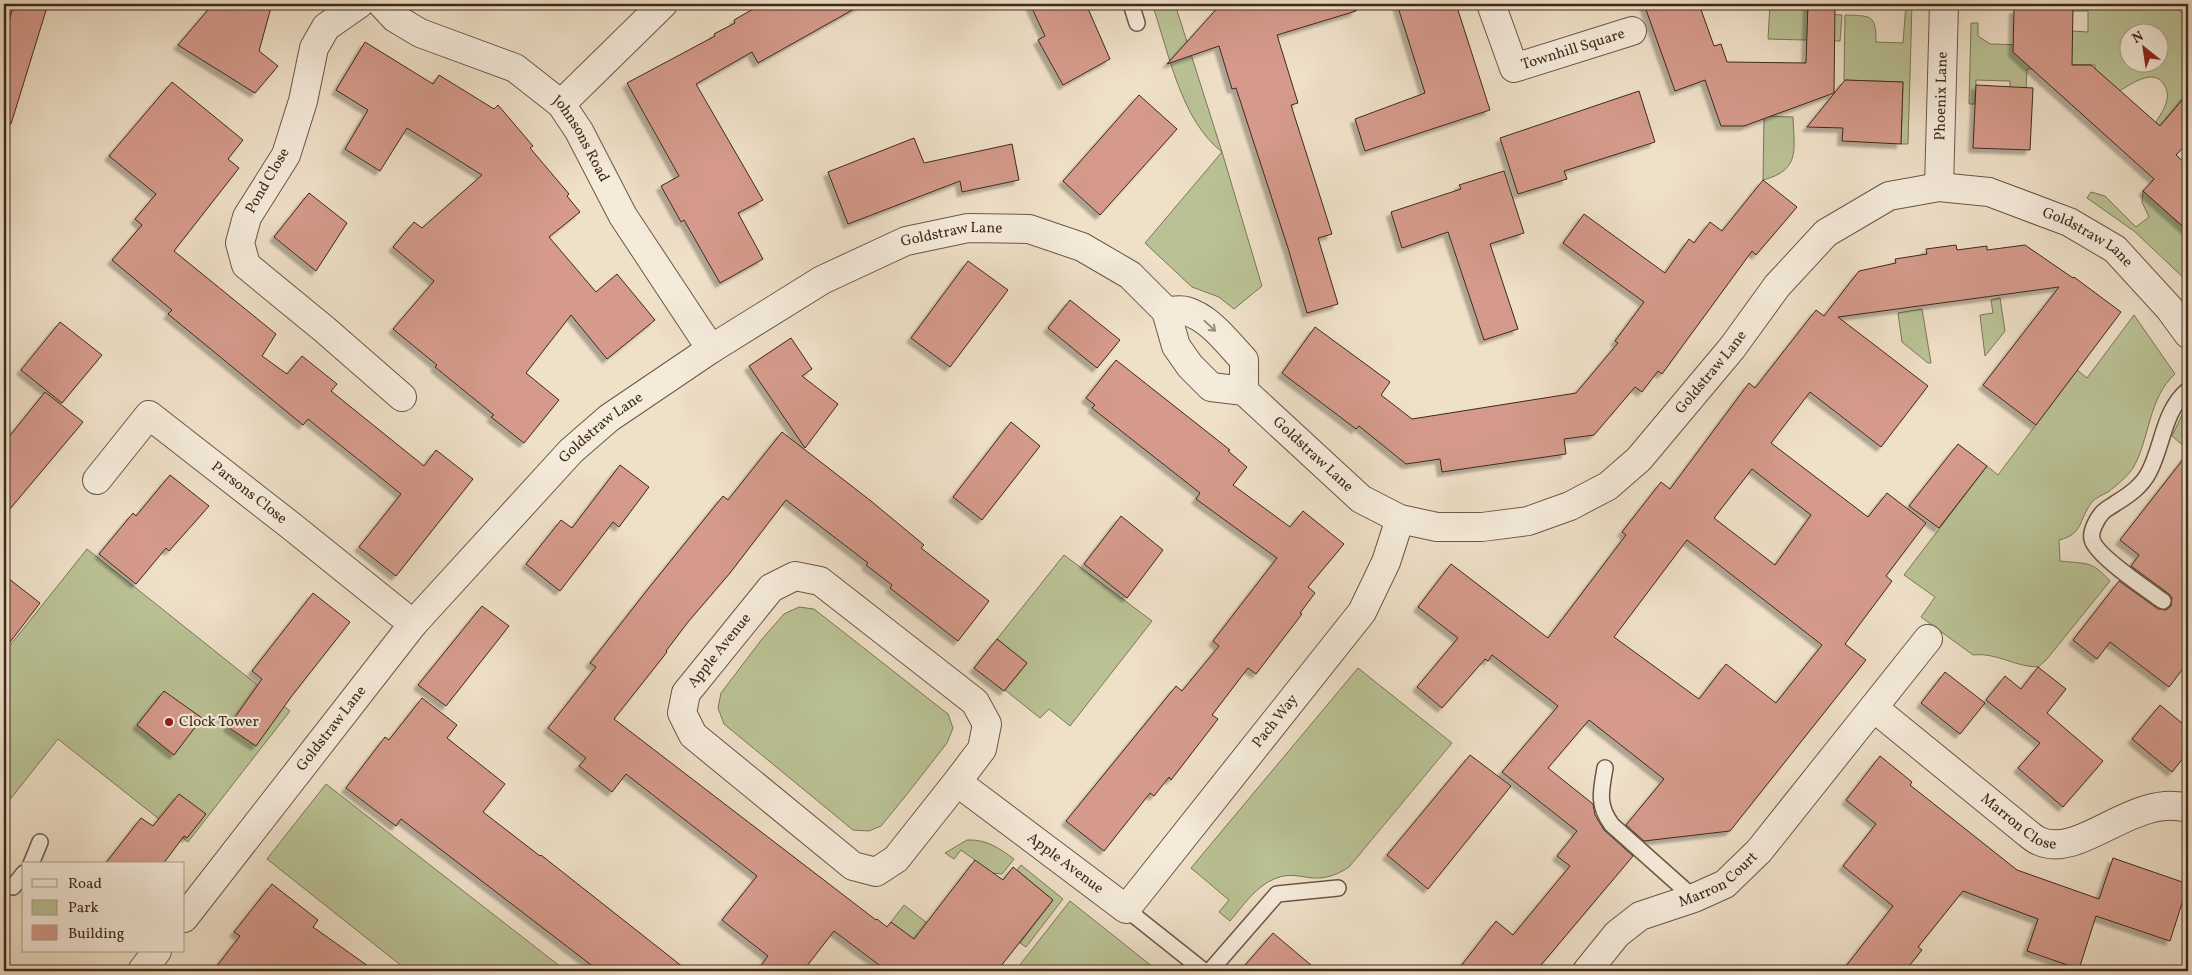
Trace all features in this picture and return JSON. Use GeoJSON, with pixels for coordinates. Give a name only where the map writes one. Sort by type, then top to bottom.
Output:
{"type":"FeatureCollection","features":[{"type":"Feature","properties":{"kind":"street","name":"Pond Close"},"geometry":{"type":"LineString","coordinates":[[359,4],[326,27],[314,48],[303,101],[286,154],[247,217],[240,243],[246,265],[324,329],[402,397]]}},
{"type":"Feature","properties":{"kind":"street","name":"Johnsons Road"},"geometry":{"type":"LineString","coordinates":[[382,4],[394,18],[420,33],[515,68],[561,104],[579,131],[624,216],[711,349]]}},
{"type":"Feature","properties":{"kind":"street"},"geometry":{"type":"LineString","coordinates":[[561,104],[663,4]]}},
{"type":"Feature","properties":{"kind":"street","name":"Townhill Square"},"geometry":{"type":"LineString","coordinates":[[1491,4],[1514,68],[1632,31]]}},
{"type":"Feature","properties":{"kind":"street","name":"Phoenix Lane"},"geometry":{"type":"LineString","coordinates":[[1939,187],[1944,4]]}},
{"type":"Feature","properties":{"kind":"street","name":"Goldstraw Lane"},"geometry":{"type":"LineString","coordinates":[[1244,391],[1361,499],[1400,520],[1437,527],[1482,527],[1528,521],[1570,506],[1608,486],[1640,459],[1732,348],[1777,286],[1826,234],[1889,196],[1939,187],[1989,192],[2069,222],[2115,249],[2169,308],[2188,334]]}},
{"type":"Feature","properties":{"kind":"street","name":"Goldstraw Lane"},"geometry":{"type":"LineString","coordinates":[[185,917],[413,624],[572,451],[609,418],[711,349],[822,280],[906,241],[968,228],[1029,229],[1082,247],[1130,275],[1166,310]]}},
{"type":"Feature","properties":{"kind":"street"},"geometry":{"type":"LineString","coordinates":[[1166,310],[1185,310],[1202,318],[1222,337],[1244,360],[1244,391],[1211,386],[1190,366],[1176,346],[1166,310]]}},
{"type":"Feature","properties":{"kind":"street","name":"Parsons Close"},"geometry":{"type":"LineString","coordinates":[[97,480],[149,416],[290,525],[413,624]]}},
{"type":"Feature","properties":{"kind":"street","name":"Pach Way"},"geometry":{"type":"LineString","coordinates":[[1126,909],[1362,612],[1386,562],[1400,520]]}},
{"type":"Feature","properties":{"kind":"street","name":"Apple Avenue"},"geometry":{"type":"LineString","coordinates":[[795,576],[820,581],[974,702],[987,724],[982,749],[957,782],[896,859],[876,872],[853,866],[693,735],[682,713],[686,693],[771,588],[795,576]]}},
{"type":"Feature","properties":{"kind":"street"},"geometry":{"type":"LineString","coordinates":[[1874,708],[1928,639]]}},
{"type":"Feature","properties":{"kind":"street","name":"Marron Court"},"geometry":{"type":"LineString","coordinates":[[1588,971],[1617,934],[1640,916],[1694,898],[1725,884],[1759,851],[1874,708]]}},
{"type":"Feature","properties":{"kind":"street","name":"Marron Close"},"geometry":{"type":"LineString","coordinates":[[1874,708],[2040,842],[2056,844],[2077,840],[2134,812],[2153,806],[2178,805],[2188,808]]}},
{"type":"Feature","properties":{"kind":"street","name":"Apple Avenue"},"geometry":{"type":"LineString","coordinates":[[957,782],[1126,909]]}},
{"type":"Feature","properties":{"kind":"street"},"geometry":{"type":"LineString","coordinates":[[142,971],[156,952]]}},
{"type":"Feature","properties":{"kind":"lane"},"geometry":{"type":"LineString","coordinates":[[1131,4],[1137,23]]}},
{"type":"Feature","properties":{"kind":"lane"},"geometry":{"type":"LineString","coordinates":[[2164,601],[2132,579],[2096,548],[2091,538],[2094,526],[2104,512],[2144,482],[2155,461],[2162,433],[2180,397],[2188,390]]}},
{"type":"Feature","properties":{"kind":"lane"},"geometry":{"type":"LineString","coordinates":[[1605,768],[1601,801],[1604,815],[1612,825],[1694,898]]}},
{"type":"Feature","properties":{"kind":"lane"},"geometry":{"type":"LineString","coordinates":[[32,862],[40,842]]}},
{"type":"Feature","properties":{"kind":"lane"},"geometry":{"type":"LineString","coordinates":[[12,887],[22,875]]}},
{"type":"Feature","properties":{"kind":"lane"},"geometry":{"type":"LineString","coordinates":[[1210,971],[1277,894],[1338,888]]}},
{"type":"Feature","properties":{"kind":"lane"},"geometry":{"type":"LineString","coordinates":[[1126,909],[1204,971]]}},
{"type":"Feature","properties":{"kind":"green space"},"geometry":{"type":"Polygon","coordinates":[[[1152,4],[1175,4],[1222,152],[1196,122],[1186,103],[1152,4]]]}},
{"type":"Feature","properties":{"kind":"green space"},"geometry":{"type":"Polygon","coordinates":[[[1770,4],[1808,4],[1808,13],[1842,15],[1840,41],[1768,39],[1770,4]]]}},
{"type":"Feature","properties":{"kind":"green space"},"geometry":{"type":"Polygon","coordinates":[[[1906,4],[1912,4],[1908,144],[1901,144],[1903,82],[1844,80],[1845,15],[1870,18],[1875,26],[1876,42],[1903,43],[1906,4]]]}},
{"type":"Feature","properties":{"kind":"green space"},"geometry":{"type":"Polygon","coordinates":[[[2072,4],[2181,4],[2177,9],[2188,18],[2188,92],[2160,126],[2156,122],[2167,100],[2167,91],[2161,80],[2150,77],[2144,78],[2115,93],[2095,100],[2095,65],[2034,64],[2034,69],[2027,69],[2026,91],[2010,91],[2010,81],[1976,80],[1975,104],[1969,104],[1971,23],[1978,23],[1978,36],[1990,44],[2065,46],[2071,31],[2088,32],[2088,11],[2072,11],[2072,4]]]}},
{"type":"Feature","properties":{"kind":"green space"},"geometry":{"type":"Polygon","coordinates":[[[1764,116],[1793,117],[1794,149],[1793,157],[1784,171],[1763,180],[1764,116]]]}},
{"type":"Feature","properties":{"kind":"green space"},"geometry":{"type":"Polygon","coordinates":[[[1222,152],[1262,286],[1234,309],[1219,297],[1192,287],[1145,243],[1222,152]]]}},
{"type":"Feature","properties":{"kind":"green space"},"geometry":{"type":"Polygon","coordinates":[[[2143,191],[2188,231],[2188,282],[2134,231],[2087,198],[2091,192],[2105,196],[2136,227],[2149,217],[2142,202],[2143,191]]]}},
{"type":"Feature","properties":{"kind":"green space"},"geometry":{"type":"Polygon","coordinates":[[[2000,298],[2005,331],[1985,356],[1980,315],[1993,313],[1991,300],[2000,298]]]}},
{"type":"Feature","properties":{"kind":"green space"},"geometry":{"type":"Polygon","coordinates":[[[1922,309],[1931,363],[1928,363],[1902,342],[1898,313],[1922,309]]]}},
{"type":"Feature","properties":{"kind":"green space"},"geometry":{"type":"Polygon","coordinates":[[[2134,315],[2175,374],[2159,395],[2139,457],[2133,468],[2115,487],[2092,502],[2080,526],[2073,534],[2059,540],[2060,561],[2093,566],[2110,581],[2047,659],[2038,667],[2021,665],[1998,657],[1973,655],[1921,617],[1935,597],[1904,575],[1987,466],[1998,475],[2077,370],[2087,378],[2134,315]]]}},
{"type":"Feature","properties":{"kind":"green space"},"geometry":{"type":"Polygon","coordinates":[[[2188,408],[2187,449],[2172,436],[2182,415],[2188,408]]]}},
{"type":"Feature","properties":{"kind":"green space"},"geometry":{"type":"Polygon","coordinates":[[[87,549],[290,711],[188,842],[58,739],[4,807],[4,653],[87,549]]]}},
{"type":"Feature","properties":{"kind":"green space"},"geometry":{"type":"Polygon","coordinates":[[[1064,555],[1152,621],[1070,726],[1049,709],[1040,718],[1005,690],[1027,663],[997,639],[1064,555]]]}},
{"type":"Feature","properties":{"kind":"green space"},"geometry":{"type":"Polygon","coordinates":[[[799,607],[814,609],[948,714],[953,728],[947,743],[904,798],[881,826],[869,831],[853,830],[724,724],[718,708],[721,693],[762,639],[784,614],[799,607]]]}},
{"type":"Feature","properties":{"kind":"green space"},"geometry":{"type":"Polygon","coordinates":[[[1358,668],[1452,743],[1349,867],[1324,877],[1314,878],[1292,875],[1267,882],[1255,892],[1230,921],[1219,912],[1229,900],[1191,868],[1358,668]]]}},
{"type":"Feature","properties":{"kind":"green space"},"geometry":{"type":"Polygon","coordinates":[[[326,784],[566,971],[408,971],[267,859],[326,784]]]}},
{"type":"Feature","properties":{"kind":"green space"},"geometry":{"type":"Polygon","coordinates":[[[967,840],[986,843],[998,848],[1014,859],[1002,874],[969,871],[976,861],[961,850],[954,859],[945,853],[967,840]]]}},
{"type":"Feature","properties":{"kind":"green space"},"geometry":{"type":"Polygon","coordinates":[[[1021,865],[1063,899],[1026,947],[1020,943],[1053,900],[1017,870],[1021,865]]]}},
{"type":"Feature","properties":{"kind":"green space"},"geometry":{"type":"Polygon","coordinates":[[[1070,901],[1158,971],[1015,971],[1070,901]]]}},
{"type":"Feature","properties":{"kind":"green space"},"geometry":{"type":"Polygon","coordinates":[[[904,905],[927,923],[920,953],[901,930],[891,922],[904,905]]]}},
{"type":"Feature","properties":{"kind":"building"},"geometry":{"type":"Polygon","coordinates":[[[14,4],[48,4],[11,124],[4,123],[4,38],[14,4]]]}},
{"type":"Feature","properties":{"kind":"building"},"geometry":{"type":"Polygon","coordinates":[[[213,4],[272,4],[259,51],[278,66],[255,93],[178,45],[213,4]]]}},
{"type":"Feature","properties":{"kind":"building"},"geometry":{"type":"Polygon","coordinates":[[[762,4],[863,4],[758,63],[752,52],[696,84],[763,200],[738,213],[763,259],[720,283],[684,220],[681,222],[661,186],[679,176],[627,83],[715,36],[714,34],[735,23],[734,20],[762,4]]]}},
{"type":"Feature","properties":{"kind":"building"},"geometry":{"type":"Polygon","coordinates":[[[1030,4],[1086,4],[1110,59],[1063,85],[1038,40],[1045,36],[1030,4]]]}},
{"type":"Feature","properties":{"kind":"building"},"geometry":{"type":"Polygon","coordinates":[[[1221,4],[1355,4],[1356,11],[1277,35],[1298,103],[1291,105],[1332,234],[1318,238],[1338,304],[1307,313],[1236,88],[1232,89],[1219,46],[1167,64],[1221,4]]]}},
{"type":"Feature","properties":{"kind":"building"},"geometry":{"type":"Polygon","coordinates":[[[1397,4],[1456,4],[1490,110],[1365,151],[1355,119],[1425,93],[1397,4]]]}},
{"type":"Feature","properties":{"kind":"building"},"geometry":{"type":"Polygon","coordinates":[[[1644,4],[1699,4],[1714,46],[1721,44],[1727,62],[1806,63],[1808,4],[1835,4],[1834,93],[1744,126],[1721,126],[1705,80],[1675,91],[1644,4]]]}},
{"type":"Feature","properties":{"kind":"building"},"geometry":{"type":"Polygon","coordinates":[[[2025,4],[2073,4],[2072,65],[2091,65],[2160,126],[2188,93],[2188,142],[2176,155],[2188,166],[2188,231],[2143,191],[2154,179],[2013,52],[2014,9],[2025,9],[2025,4]]]}},
{"type":"Feature","properties":{"kind":"building"},"geometry":{"type":"Polygon","coordinates":[[[365,42],[433,84],[439,75],[494,109],[498,105],[533,146],[530,148],[569,194],[567,196],[580,212],[549,237],[596,292],[617,274],[655,320],[607,359],[571,315],[526,373],[559,400],[524,443],[491,417],[494,415],[435,367],[437,365],[393,329],[434,281],[393,247],[414,222],[422,228],[482,175],[407,128],[380,171],[345,149],[368,110],[336,90],[365,42]]]}},
{"type":"Feature","properties":{"kind":"building"},"geometry":{"type":"Polygon","coordinates":[[[1845,80],[1903,82],[1901,144],[1842,141],[1843,128],[1807,127],[1845,80]]]}},
{"type":"Feature","properties":{"kind":"building"},"geometry":{"type":"Polygon","coordinates":[[[172,82],[243,140],[228,159],[239,168],[174,251],[276,334],[262,356],[287,374],[302,356],[337,384],[331,391],[424,466],[436,450],[473,479],[396,576],[359,547],[401,494],[308,419],[303,425],[168,314],[172,310],[112,260],[142,225],[135,219],[156,194],[109,156],[172,82]]]}},
{"type":"Feature","properties":{"kind":"building"},"geometry":{"type":"Polygon","coordinates":[[[1976,85],[2033,88],[2030,150],[1973,148],[1976,85]]]}},
{"type":"Feature","properties":{"kind":"building"},"geometry":{"type":"Polygon","coordinates":[[[1639,91],[1655,142],[1564,171],[1567,179],[1518,194],[1500,138],[1639,91]]]}},
{"type":"Feature","properties":{"kind":"building"},"geometry":{"type":"Polygon","coordinates":[[[1139,95],[1177,129],[1100,215],[1063,181],[1139,95]]]}},
{"type":"Feature","properties":{"kind":"building"},"geometry":{"type":"Polygon","coordinates":[[[914,138],[924,163],[1012,144],[1019,180],[962,192],[960,181],[848,224],[828,172],[914,138]]]}},
{"type":"Feature","properties":{"kind":"building"},"geometry":{"type":"Polygon","coordinates":[[[1504,171],[1524,233],[1490,244],[1518,329],[1484,340],[1448,232],[1402,248],[1391,212],[1461,189],[1459,185],[1504,171]]]}},
{"type":"Feature","properties":{"kind":"building"},"geometry":{"type":"Polygon","coordinates":[[[1763,180],[1797,207],[1756,255],[1752,251],[1662,374],[1658,371],[1642,392],[1635,387],[1594,435],[1564,439],[1566,454],[1442,472],[1440,459],[1406,464],[1359,426],[1356,429],[1282,373],[1315,327],[1390,382],[1381,395],[1412,419],[1576,393],[1618,343],[1615,341],[1644,302],[1563,243],[1584,214],[1665,273],[1689,239],[1694,243],[1710,222],[1722,231],[1763,180]]]}},
{"type":"Feature","properties":{"kind":"building"},"geometry":{"type":"Polygon","coordinates":[[[309,193],[347,223],[316,271],[274,237],[309,193]]]}},
{"type":"Feature","properties":{"kind":"building"},"geometry":{"type":"Polygon","coordinates":[[[1956,245],[1957,250],[1987,246],[1987,250],[2025,245],[2074,277],[2121,312],[2036,425],[1983,385],[2059,287],[1838,317],[1928,386],[1881,447],[1810,392],[1771,443],[1868,517],[1887,493],[1926,523],[1886,576],[1892,581],[1845,644],[1866,660],[1730,831],[1644,841],[1626,825],[1664,779],[1589,720],[1548,768],[1593,804],[1595,815],[1604,830],[1633,856],[1536,971],[1457,971],[1496,921],[1513,935],[1570,866],[1557,856],[1577,831],[1502,772],[1558,706],[1492,655],[1488,661],[1485,659],[1442,708],[1417,687],[1458,638],[1418,607],[1451,564],[1548,638],[1626,535],[1622,532],[1661,482],[1670,489],[1749,383],[1755,388],[1816,310],[1824,316],[1859,271],[1896,263],[1895,259],[1927,254],[1926,249],[1956,245]],[[1752,469],[1714,518],[1775,565],[1811,515],[1752,469]],[[1687,540],[1614,637],[1699,699],[1726,664],[1776,703],[1822,645],[1687,540]]]}},
{"type":"Feature","properties":{"kind":"building"},"geometry":{"type":"Polygon","coordinates":[[[968,261],[1008,290],[950,367],[911,338],[968,261]]]}},
{"type":"Feature","properties":{"kind":"building"},"geometry":{"type":"Polygon","coordinates":[[[1070,300],[1120,340],[1097,368],[1048,328],[1070,300]]]}},
{"type":"Feature","properties":{"kind":"building"},"geometry":{"type":"Polygon","coordinates":[[[60,322],[102,355],[62,403],[21,370],[60,322]]]}},
{"type":"Feature","properties":{"kind":"building"},"geometry":{"type":"Polygon","coordinates":[[[791,338],[812,369],[802,376],[838,404],[805,448],[749,366],[791,338]]]}},
{"type":"Feature","properties":{"kind":"building"},"geometry":{"type":"Polygon","coordinates":[[[1116,360],[1230,450],[1228,451],[1247,467],[1233,485],[1290,527],[1303,511],[1344,544],[1308,587],[1315,593],[1300,613],[1302,614],[1256,674],[1248,668],[1212,715],[1218,719],[1171,780],[1169,777],[1154,796],[1150,793],[1104,851],[1066,821],[1176,686],[1182,691],[1219,646],[1213,641],[1277,558],[1196,499],[1200,493],[1092,408],[1095,405],[1086,398],[1116,360]]]}},
{"type":"Feature","properties":{"kind":"building"},"geometry":{"type":"Polygon","coordinates":[[[45,392],[83,422],[4,516],[4,443],[45,392]]]}},
{"type":"Feature","properties":{"kind":"building"},"geometry":{"type":"Polygon","coordinates":[[[1011,422],[1040,446],[982,520],[953,497],[1011,422]]]}},
{"type":"Feature","properties":{"kind":"building"},"geometry":{"type":"Polygon","coordinates":[[[782,432],[871,501],[924,545],[921,548],[989,601],[958,641],[890,588],[892,585],[866,565],[868,563],[786,500],[730,573],[688,622],[614,719],[876,920],[887,927],[891,922],[914,939],[975,860],[1003,880],[1013,867],[1053,900],[997,971],[887,971],[834,931],[803,971],[757,971],[768,956],[722,920],[757,876],[626,774],[612,792],[579,766],[586,758],[548,728],[596,667],[590,663],[648,589],[723,496],[728,500],[782,432]]]}},
{"type":"Feature","properties":{"kind":"building"},"geometry":{"type":"Polygon","coordinates":[[[1958,444],[1987,466],[1939,528],[1909,506],[1958,444]]]}},
{"type":"Feature","properties":{"kind":"building"},"geometry":{"type":"Polygon","coordinates":[[[2188,453],[2188,662],[2169,687],[2110,642],[2097,659],[2073,640],[2119,581],[2158,609],[2166,610],[2171,606],[2172,598],[2169,594],[2131,566],[2139,555],[2120,540],[2188,453]]]}},
{"type":"Feature","properties":{"kind":"building"},"geometry":{"type":"Polygon","coordinates":[[[620,465],[649,487],[619,527],[613,522],[560,591],[526,564],[561,520],[572,528],[620,465]]]}},
{"type":"Feature","properties":{"kind":"building"},"geometry":{"type":"Polygon","coordinates":[[[170,475],[209,506],[169,551],[166,548],[136,584],[99,554],[133,513],[136,516],[170,475]]]}},
{"type":"Feature","properties":{"kind":"building"},"geometry":{"type":"Polygon","coordinates":[[[1121,516],[1163,550],[1127,598],[1084,564],[1121,516]]]}},
{"type":"Feature","properties":{"kind":"building"},"geometry":{"type":"Polygon","coordinates":[[[4,575],[40,603],[4,650],[4,575]]]}},
{"type":"Feature","properties":{"kind":"building"},"geometry":{"type":"Polygon","coordinates":[[[313,593],[350,622],[291,697],[256,746],[228,727],[262,679],[252,671],[313,593]]]}},
{"type":"Feature","properties":{"kind":"building"},"geometry":{"type":"Polygon","coordinates":[[[482,606],[509,626],[446,706],[418,685],[482,606]]]}},
{"type":"Feature","properties":{"kind":"building"},"geometry":{"type":"Polygon","coordinates":[[[997,639],[1027,663],[1004,691],[974,668],[997,639]]]}},
{"type":"Feature","properties":{"kind":"building"},"geometry":{"type":"Polygon","coordinates":[[[2038,667],[2066,689],[2047,713],[2103,761],[2063,807],[2018,768],[2040,743],[1986,700],[2005,676],[2021,689],[2038,667]]]}},
{"type":"Feature","properties":{"kind":"building"},"geometry":{"type":"Polygon","coordinates":[[[1945,672],[1985,703],[1960,734],[1921,703],[1945,672]]]}},
{"type":"Feature","properties":{"kind":"building","name":"Clock Tower"},"geometry":{"type":"Polygon","coordinates":[[[164,691],[202,718],[174,755],[137,725],[164,691]]]}},
{"type":"Feature","properties":{"kind":"building"},"geometry":{"type":"Polygon","coordinates":[[[422,698],[457,725],[447,738],[505,784],[483,812],[541,855],[688,971],[599,971],[401,819],[396,826],[346,788],[385,737],[389,740],[422,698]]]}},
{"type":"Feature","properties":{"kind":"building"},"geometry":{"type":"Polygon","coordinates":[[[2160,705],[2188,728],[2188,752],[2172,772],[2132,739],[2160,705]]]}},
{"type":"Feature","properties":{"kind":"building"},"geometry":{"type":"Polygon","coordinates":[[[1470,755],[1511,786],[1428,889],[1387,855],[1470,755]]]}},
{"type":"Feature","properties":{"kind":"building"},"geometry":{"type":"Polygon","coordinates":[[[1880,756],[1912,782],[1910,785],[2017,870],[2099,899],[2113,858],[2188,884],[2170,941],[2096,916],[2079,969],[2027,951],[2038,919],[1963,891],[1918,947],[1922,950],[1905,971],[1842,971],[1893,906],[1843,866],[1876,824],[1846,800],[1880,756]]]}},
{"type":"Feature","properties":{"kind":"building"},"geometry":{"type":"Polygon","coordinates":[[[179,794],[206,814],[187,838],[184,836],[164,862],[107,862],[141,818],[153,826],[179,794]]]}},
{"type":"Feature","properties":{"kind":"building"},"geometry":{"type":"Polygon","coordinates":[[[272,884],[318,920],[313,927],[375,971],[213,971],[240,936],[234,932],[272,884]]]}},
{"type":"Feature","properties":{"kind":"building"},"geometry":{"type":"Polygon","coordinates":[[[1273,933],[1286,944],[1318,971],[1240,971],[1273,933]]]}},
{"type":"Feature","properties":{"kind":"place","name":"Clock Tower"},"geometry":{"type":"Point","coordinates":[169,722]}}]}
